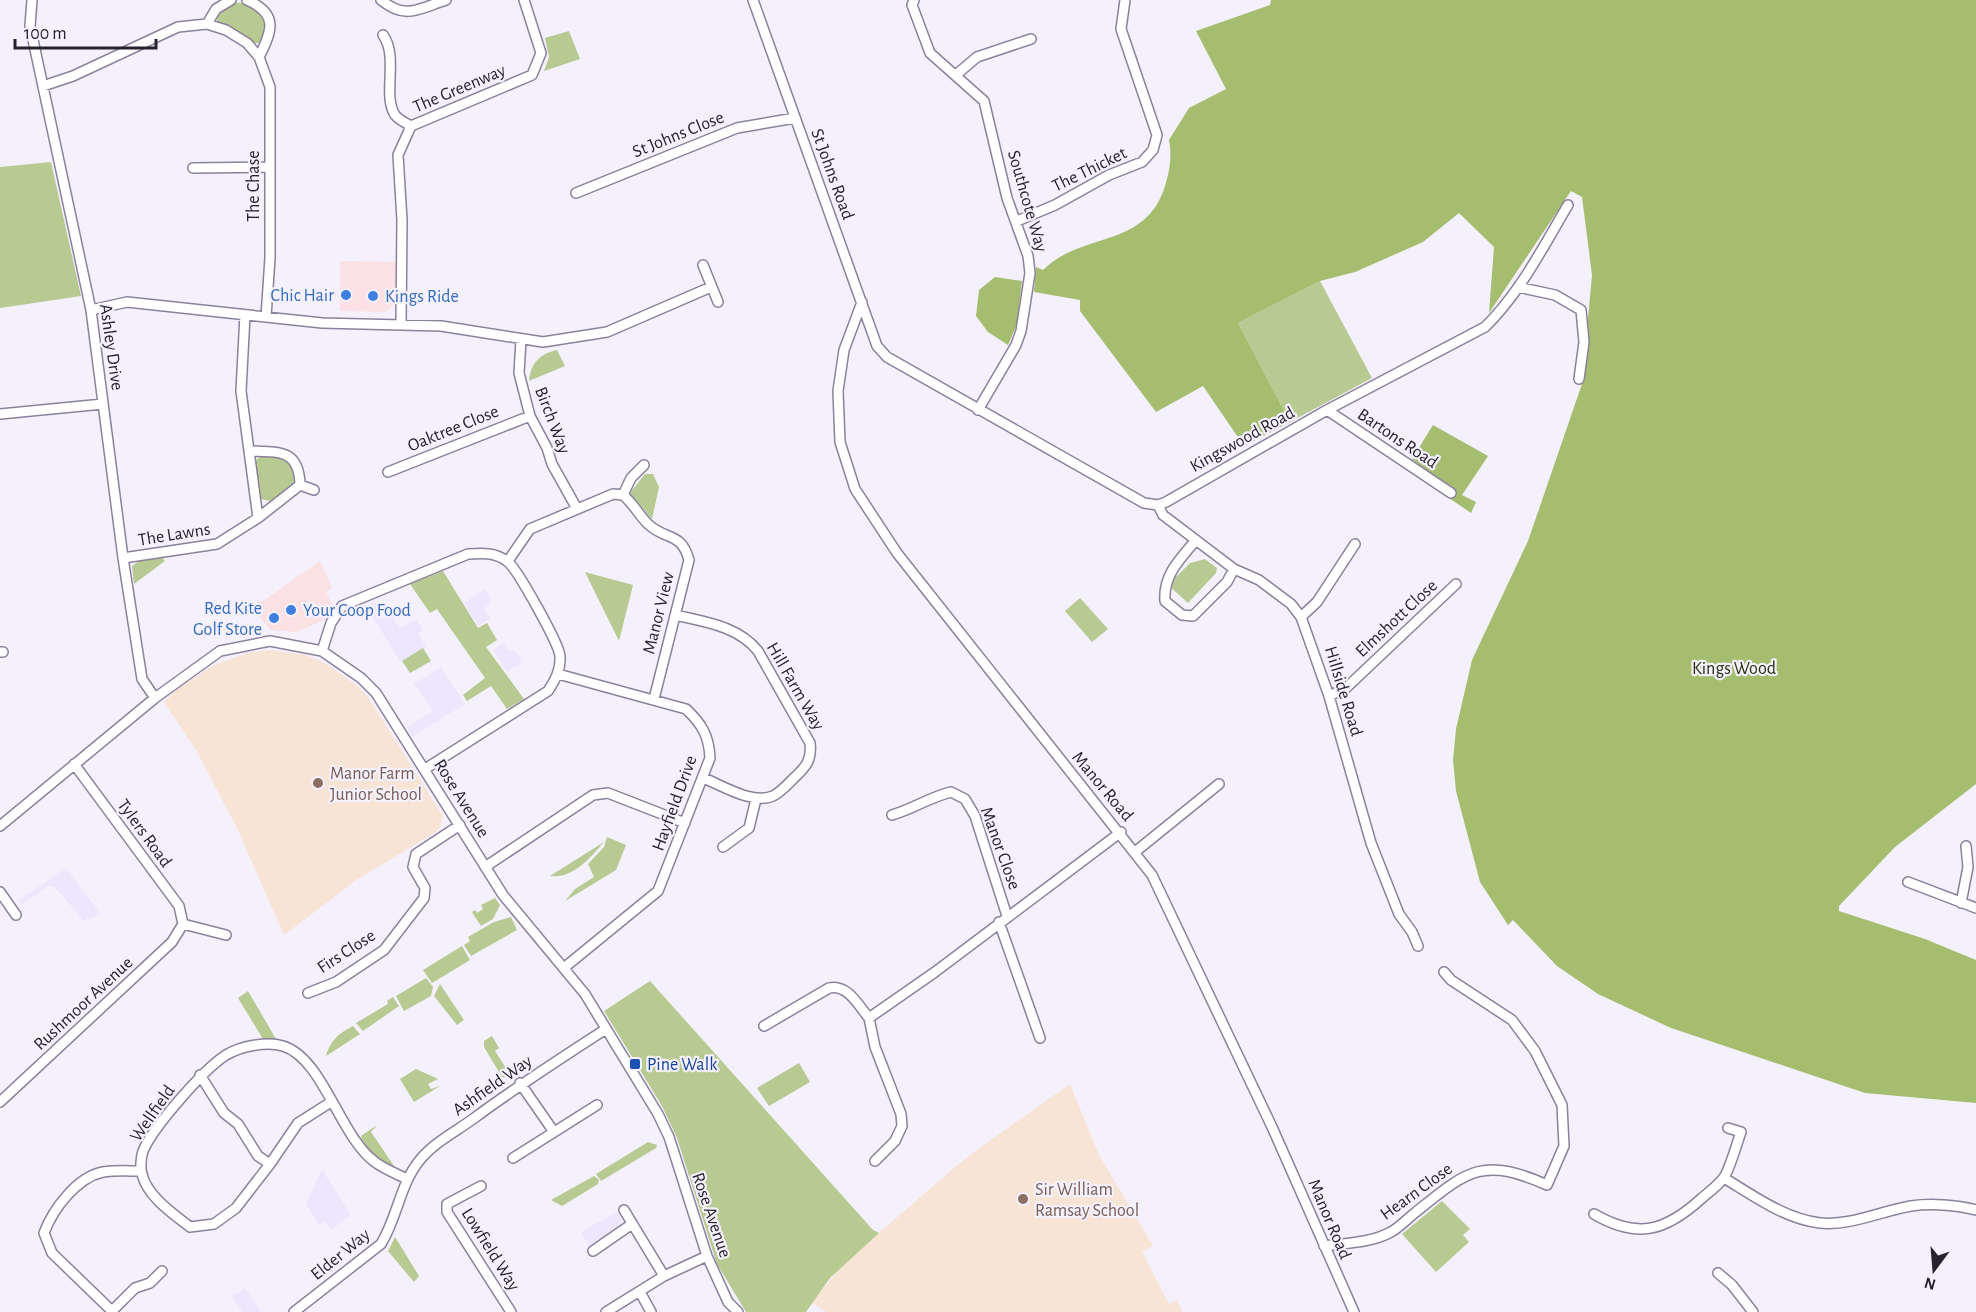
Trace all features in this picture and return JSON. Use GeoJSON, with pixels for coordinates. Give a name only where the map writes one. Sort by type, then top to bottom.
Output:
{"type":"FeatureCollection","features":[{"type":"Feature","properties":{"kind":"street","name":"Ashley Drive"},"geometry":{"type":"LineString","coordinates":[[32,0],[30,26],[91,310],[123,558],[142,679],[155,698]]}},
{"type":"Feature","properties":{"kind":"street"},"geometry":{"type":"LineString","coordinates":[[207,24],[216,9],[231,0]]}},
{"type":"Feature","properties":{"kind":"street"},"geometry":{"type":"LineString","coordinates":[[247,0],[262,6],[270,21],[270,36],[259,57]]}},
{"type":"Feature","properties":{"kind":"street"},"geometry":{"type":"LineString","coordinates":[[381,0],[394,10],[408,13],[446,0]]}},
{"type":"Feature","properties":{"kind":"street","name":"The Greenway"},"geometry":{"type":"LineString","coordinates":[[401,324],[402,220],[398,155],[411,126],[532,75],[541,53],[524,0]]}},
{"type":"Feature","properties":{"kind":"street","name":"St Johns Road"},"geometry":{"type":"LineString","coordinates":[[753,0],[877,346],[887,357],[978,410]]}},
{"type":"Feature","properties":{"kind":"street","name":"Southcote Way"},"geometry":{"type":"LineString","coordinates":[[914,0],[912,5],[930,53],[957,74],[984,102],[1007,198],[1028,256],[1030,273],[1021,331],[1016,345],[978,410]]}},
{"type":"Feature","properties":{"kind":"street","name":"The Thicket"},"geometry":{"type":"LineString","coordinates":[[1017,221],[1055,205],[1109,175],[1142,162],[1153,150],[1157,135],[1120,29],[1125,0]]}},
{"type":"Feature","properties":{"kind":"street","name":"The Chase"},"geometry":{"type":"LineString","coordinates":[[43,86],[73,76],[178,27],[207,24],[226,30],[247,43],[259,57],[270,87],[270,258],[266,317]]}},
{"type":"Feature","properties":{"kind":"street"},"geometry":{"type":"LineString","coordinates":[[383,35],[387,40],[391,68],[391,106],[396,117],[411,126]]}},
{"type":"Feature","properties":{"kind":"street"},"geometry":{"type":"LineString","coordinates":[[957,74],[977,57],[1031,39]]}},
{"type":"Feature","properties":{"kind":"street","name":"St Johns Close"},"geometry":{"type":"LineString","coordinates":[[576,193],[737,128],[795,118]]}},
{"type":"Feature","properties":{"kind":"street"},"geometry":{"type":"LineString","coordinates":[[194,168],[270,167]]}},
{"type":"Feature","properties":{"kind":"street","name":"Kingswood Road"},"geometry":{"type":"LineString","coordinates":[[1158,505],[1327,410],[1485,327],[1503,309],[1518,287],[1568,205]]}},
{"type":"Feature","properties":{"kind":"street"},"geometry":{"type":"LineString","coordinates":[[704,265],[718,302]]}},
{"type":"Feature","properties":{"kind":"street"},"geometry":{"type":"LineString","coordinates":[[91,310],[127,302],[322,323],[441,326],[543,342],[607,332],[711,287]]}},
{"type":"Feature","properties":{"kind":"street"},"geometry":{"type":"LineString","coordinates":[[1518,287],[1555,295],[1581,310],[1584,342],[1579,379]]}},
{"type":"Feature","properties":{"kind":"street","name":"Manor Road"},"geometry":{"type":"LineString","coordinates":[[862,302],[844,350],[838,391],[840,442],[855,489],[884,535],[975,654],[1120,832],[1152,875],[1272,1128],[1354,1312]]}},
{"type":"Feature","properties":{"kind":"street"},"geometry":{"type":"LineString","coordinates":[[245,315],[241,391],[258,518]]}},
{"type":"Feature","properties":{"kind":"street","name":"Birch Way"},"geometry":{"type":"LineString","coordinates":[[521,340],[519,373],[530,416],[547,448],[552,464],[576,507]]}},
{"type":"Feature","properties":{"kind":"street"},"geometry":{"type":"LineString","coordinates":[[0,414],[103,404]]}},
{"type":"Feature","properties":{"kind":"street"},"geometry":{"type":"LineString","coordinates":[[978,410],[1144,503],[1158,505]]}},
{"type":"Feature","properties":{"kind":"street","name":"Bartons Road"},"geometry":{"type":"LineString","coordinates":[[1327,410],[1451,494]]}},
{"type":"Feature","properties":{"kind":"street","name":"Oaktree Close"},"geometry":{"type":"LineString","coordinates":[[388,472],[396,471],[530,416]]}},
{"type":"Feature","properties":{"kind":"street"},"geometry":{"type":"LineString","coordinates":[[250,451],[284,452],[291,456],[300,475],[300,485],[314,490]]}},
{"type":"Feature","properties":{"kind":"street"},"geometry":{"type":"LineString","coordinates":[[508,561],[530,529],[576,507],[612,494],[622,495],[631,478],[644,465]]}},
{"type":"Feature","properties":{"kind":"street","name":"The Lawns"},"geometry":{"type":"LineString","coordinates":[[123,558],[217,544],[258,518],[300,485]]}},
{"type":"Feature","properties":{"kind":"street","name":"Manor View"},"geometry":{"type":"LineString","coordinates":[[622,495],[635,504],[650,526],[676,538],[685,548],[689,560],[654,699]]}},
{"type":"Feature","properties":{"kind":"street","name":"Hillside Road"},"geometry":{"type":"LineString","coordinates":[[1158,505],[1163,514],[1233,569],[1259,580],[1291,604],[1301,618],[1329,696],[1371,843],[1399,914],[1418,946]]}},
{"type":"Feature","properties":{"kind":"street"},"geometry":{"type":"LineString","coordinates":[[1196,540],[1170,572],[1164,587],[1165,601],[1182,615],[1193,616],[1227,582],[1233,569]]}},
{"type":"Feature","properties":{"kind":"street"},"geometry":{"type":"LineString","coordinates":[[1301,618],[1317,602],[1355,544]]}},
{"type":"Feature","properties":{"kind":"street"},"geometry":{"type":"LineString","coordinates":[[322,651],[331,623],[342,606],[468,555],[488,553],[508,561],[519,575],[560,655],[558,674],[548,691],[425,769]]}},
{"type":"Feature","properties":{"kind":"street","name":"Elmshott Close"},"geometry":{"type":"LineString","coordinates":[[1329,696],[1346,688],[1456,584]]}},
{"type":"Feature","properties":{"kind":"street","name":"Hill Farm Way"},"geometry":{"type":"LineString","coordinates":[[675,615],[728,628],[748,638],[758,651],[810,743],[812,755],[807,766],[775,795],[756,799]]}},
{"type":"Feature","properties":{"kind":"street","name":"Rose Avenue"},"geometry":{"type":"LineString","coordinates":[[0,826],[155,698],[220,651],[270,641],[322,651],[361,678],[376,693],[503,896],[565,966],[606,1029],[658,1113],[669,1137],[707,1256],[728,1302],[738,1312]]}},
{"type":"Feature","properties":{"kind":"street","name":"Hayfield Drive"},"geometry":{"type":"LineString","coordinates":[[558,674],[686,709],[702,724],[710,742],[710,758],[658,891],[565,966]]}},
{"type":"Feature","properties":{"kind":"street","name":"Tylers Road"},"geometry":{"type":"LineString","coordinates":[[74,764],[179,906],[183,924]]}},
{"type":"Feature","properties":{"kind":"street"},"geometry":{"type":"LineString","coordinates":[[703,778],[756,799],[749,828],[723,847]]}},
{"type":"Feature","properties":{"kind":"street"},"geometry":{"type":"LineString","coordinates":[[1135,852],[1219,784]]}},
{"type":"Feature","properties":{"kind":"street","name":"Manor Close"},"geometry":{"type":"LineString","coordinates":[[892,815],[914,808],[934,796],[951,792],[965,799],[975,816],[1003,919],[1040,1038]]}},
{"type":"Feature","properties":{"kind":"street"},"geometry":{"type":"LineString","coordinates":[[486,867],[593,795],[608,793],[685,823]]}},
{"type":"Feature","properties":{"kind":"street","name":"Firs Close"},"geometry":{"type":"LineString","coordinates":[[308,993],[336,982],[384,950],[424,898],[425,888],[413,867],[416,854],[460,825]]}},
{"type":"Feature","properties":{"kind":"street","name":"Manor Close"},"geometry":{"type":"LineString","coordinates":[[870,1018],[935,972],[1120,832]]}},
{"type":"Feature","properties":{"kind":"street"},"geometry":{"type":"LineString","coordinates":[[1961,903],[1968,867],[1966,846]]}},
{"type":"Feature","properties":{"kind":"street"},"geometry":{"type":"LineString","coordinates":[[1908,882],[1976,908]]}},
{"type":"Feature","properties":{"kind":"street"},"geometry":{"type":"LineString","coordinates":[[0,892],[16,915]]}},
{"type":"Feature","properties":{"kind":"street"},"geometry":{"type":"LineString","coordinates":[[183,924],[226,935]]}},
{"type":"Feature","properties":{"kind":"street","name":"Rushmoor Avenue"},"geometry":{"type":"LineString","coordinates":[[0,1102],[172,942],[183,924]]}},
{"type":"Feature","properties":{"kind":"street","name":"Hearn Close"},"geometry":{"type":"LineString","coordinates":[[1324,1246],[1373,1239],[1391,1232],[1458,1178],[1484,1169],[1520,1173],[1547,1185],[1564,1146],[1562,1105],[1535,1051],[1512,1020],[1451,980],[1444,972]]}},
{"type":"Feature","properties":{"kind":"street"},"geometry":{"type":"LineString","coordinates":[[764,1026],[829,988],[837,986],[846,989],[870,1018],[875,1047],[901,1114],[902,1126],[895,1141],[874,1161]]}},
{"type":"Feature","properties":{"kind":"street","name":"Ashfield Way"},"geometry":{"type":"LineString","coordinates":[[407,1179],[419,1160],[437,1144],[520,1083],[606,1029]]}},
{"type":"Feature","properties":{"kind":"street","name":"Wellfield"},"geometry":{"type":"LineString","coordinates":[[331,1102],[298,1123],[236,1208],[214,1224],[190,1227],[171,1212],[145,1185],[141,1170],[143,1151],[200,1075],[228,1054],[264,1044],[282,1045],[293,1050],[311,1066],[331,1102],[374,1162],[407,1179]]}},
{"type":"Feature","properties":{"kind":"street","name":"Wellfield"},"geometry":{"type":"LineString","coordinates":[[200,1075],[224,1113],[238,1124],[258,1156],[270,1164]]}},
{"type":"Feature","properties":{"kind":"street"},"geometry":{"type":"LineString","coordinates":[[520,1083],[554,1131]]}},
{"type":"Feature","properties":{"kind":"street"},"geometry":{"type":"LineString","coordinates":[[513,1158],[597,1105]]}},
{"type":"Feature","properties":{"kind":"street"},"geometry":{"type":"LineString","coordinates":[[1594,1214],[1614,1226],[1635,1230],[1664,1226],[1694,1205],[1724,1178],[1741,1132],[1728,1128]]}},
{"type":"Feature","properties":{"kind":"street"},"geometry":{"type":"LineString","coordinates":[[141,1170],[105,1172],[91,1176],[51,1215],[44,1233],[52,1253],[112,1311],[135,1288],[150,1282],[162,1270]]}},
{"type":"Feature","properties":{"kind":"street"},"geometry":{"type":"LineString","coordinates":[[1724,1178],[1790,1215],[1821,1223],[1852,1221],[1913,1206],[1964,1207],[1976,1210]]}},
{"type":"Feature","properties":{"kind":"street","name":"Elder Way"},"geometry":{"type":"LineString","coordinates":[[294,1312],[381,1245],[391,1229],[407,1179]]}},
{"type":"Feature","properties":{"kind":"street","name":"Lowfield Way"},"geometry":{"type":"LineString","coordinates":[[481,1186],[447,1204],[447,1212],[511,1312]]}},
{"type":"Feature","properties":{"kind":"street"},"geometry":{"type":"LineString","coordinates":[[624,1210],[664,1276]]}},
{"type":"Feature","properties":{"kind":"street"},"geometry":{"type":"LineString","coordinates":[[593,1251],[632,1224]]}},
{"type":"Feature","properties":{"kind":"street"},"geometry":{"type":"LineString","coordinates":[[606,1312],[664,1276],[707,1256]]}},
{"type":"Feature","properties":{"kind":"street"},"geometry":{"type":"LineString","coordinates":[[1718,1273],[1753,1312]]}},
{"type":"Feature","properties":{"kind":"street"},"geometry":{"type":"LineString","coordinates":[[640,1292],[651,1312]]}},
{"type":"Feature","properties":{"kind":"shaded area"},"geometry":{"type":"Polygon","coordinates":[[[340,261],[396,262],[395,304],[385,312],[340,311],[340,261]]]}},
{"type":"Feature","properties":{"kind":"shaded area"},"geometry":{"type":"Polygon","coordinates":[[[320,561],[332,588],[326,592],[332,605],[326,619],[297,632],[270,630],[253,608],[320,561]]]}},
{"type":"Feature","properties":{"kind":"shaded area"},"geometry":{"type":"Polygon","coordinates":[[[485,589],[492,601],[484,609],[491,618],[478,626],[464,603],[485,589]]]}},
{"type":"Feature","properties":{"kind":"shaded area"},"geometry":{"type":"Polygon","coordinates":[[[374,602],[384,619],[391,615],[400,629],[416,619],[423,630],[418,634],[426,647],[401,662],[366,607],[374,602]]]}},
{"type":"Feature","properties":{"kind":"shaded area"},"geometry":{"type":"Polygon","coordinates":[[[503,643],[509,651],[514,650],[522,662],[507,672],[493,650],[503,643]]]}},
{"type":"Feature","properties":{"kind":"shaded area","name":"Manor Farm Junior School"},"geometry":{"type":"Polygon","coordinates":[[[269,650],[305,655],[323,662],[356,685],[368,697],[443,816],[439,830],[358,879],[284,935],[237,828],[196,750],[164,702],[180,687],[214,665],[248,653],[269,650]]]}},
{"type":"Feature","properties":{"kind":"shaded area"},"geometry":{"type":"Polygon","coordinates":[[[441,667],[465,704],[412,737],[407,727],[433,711],[414,684],[441,667]]]}},
{"type":"Feature","properties":{"kind":"shaded area"},"geometry":{"type":"Polygon","coordinates":[[[66,868],[101,914],[83,921],[54,887],[48,886],[22,905],[19,900],[66,868]]]}},
{"type":"Feature","properties":{"kind":"shaded area","name":"Sir William Ramsay School"},"geometry":{"type":"Polygon","coordinates":[[[1070,1084],[1098,1153],[1153,1246],[1142,1252],[1169,1304],[1176,1300],[1183,1312],[827,1312],[812,1303],[844,1263],[967,1157],[1070,1084]]]}},
{"type":"Feature","properties":{"kind":"shaded area"},"geometry":{"type":"Polygon","coordinates":[[[322,1170],[351,1215],[331,1230],[325,1222],[319,1225],[306,1203],[322,1170]]]}},
{"type":"Feature","properties":{"kind":"shaded area"},"geometry":{"type":"Polygon","coordinates":[[[617,1212],[621,1218],[619,1227],[589,1245],[581,1232],[617,1212]]]}},
{"type":"Feature","properties":{"kind":"shaded area"},"geometry":{"type":"Polygon","coordinates":[[[245,1288],[261,1312],[243,1312],[231,1297],[245,1288]]]}},
{"type":"Feature","properties":{"kind":"green space","name":"Kings Wood"},"geometry":{"type":"Polygon","coordinates":[[[1271,0],[1976,0],[1976,784],[1895,847],[1839,906],[1839,911],[1925,939],[1976,960],[1976,1103],[1865,1093],[1671,1028],[1598,994],[1557,966],[1513,920],[1508,925],[1480,882],[1456,791],[1453,760],[1456,729],[1472,660],[1528,541],[1582,384],[1592,275],[1582,197],[1571,191],[1489,313],[1494,247],[1459,213],[1423,242],[1355,272],[1320,281],[1238,323],[1290,422],[1244,446],[1203,386],[1156,412],[1080,311],[1080,300],[1034,292],[1036,267],[1043,270],[1058,258],[1075,250],[1128,230],[1143,220],[1156,206],[1168,174],[1169,140],[1189,108],[1226,89],[1196,31],[1270,5],[1271,0]]]}},
{"type":"Feature","properties":{"kind":"green space"},"geometry":{"type":"Polygon","coordinates":[[[233,3],[249,5],[260,14],[265,27],[262,42],[253,44],[217,21],[218,11],[233,3]]]}},
{"type":"Feature","properties":{"kind":"green space"},"geometry":{"type":"Polygon","coordinates":[[[569,31],[580,59],[544,71],[549,57],[545,38],[569,31]]]}},
{"type":"Feature","properties":{"kind":"green space"},"geometry":{"type":"Polygon","coordinates":[[[51,162],[81,296],[0,308],[0,167],[51,162]]]}},
{"type":"Feature","properties":{"kind":"green space"},"geometry":{"type":"Polygon","coordinates":[[[995,277],[1022,281],[1017,324],[1008,345],[988,332],[976,316],[979,290],[995,277]]]}},
{"type":"Feature","properties":{"kind":"green space"},"geometry":{"type":"Polygon","coordinates":[[[1320,281],[1372,378],[1290,422],[1238,323],[1320,281]]]}},
{"type":"Feature","properties":{"kind":"green space"},"geometry":{"type":"Polygon","coordinates":[[[557,350],[565,366],[529,381],[537,360],[557,350]]]}},
{"type":"Feature","properties":{"kind":"green space"},"geometry":{"type":"Polygon","coordinates":[[[1433,425],[1488,456],[1462,495],[1476,502],[1471,513],[1427,483],[1430,473],[1412,459],[1433,425]]]}},
{"type":"Feature","properties":{"kind":"green space"},"geometry":{"type":"Polygon","coordinates":[[[262,455],[284,456],[291,462],[296,477],[292,490],[274,502],[261,499],[255,461],[262,455]]]}},
{"type":"Feature","properties":{"kind":"green space"},"geometry":{"type":"Polygon","coordinates":[[[645,474],[653,474],[659,487],[652,519],[630,493],[645,474]]]}},
{"type":"Feature","properties":{"kind":"green space"},"geometry":{"type":"Polygon","coordinates":[[[162,557],[165,561],[134,584],[132,566],[142,559],[162,557]]]}},
{"type":"Feature","properties":{"kind":"green space"},"geometry":{"type":"Polygon","coordinates":[[[1205,559],[1217,568],[1216,573],[1188,603],[1168,585],[1190,563],[1205,559]]]}},
{"type":"Feature","properties":{"kind":"green space"},"geometry":{"type":"Polygon","coordinates":[[[443,571],[478,628],[487,623],[497,640],[486,647],[524,699],[507,709],[491,686],[467,701],[463,695],[485,678],[437,609],[430,613],[410,584],[443,571]]]}},
{"type":"Feature","properties":{"kind":"green space"},"geometry":{"type":"Polygon","coordinates":[[[585,572],[633,585],[619,641],[585,572]]]}},
{"type":"Feature","properties":{"kind":"green space"},"geometry":{"type":"Polygon","coordinates":[[[1080,598],[1108,629],[1092,642],[1065,611],[1080,598]]]}},
{"type":"Feature","properties":{"kind":"green space"},"geometry":{"type":"Polygon","coordinates":[[[423,648],[431,661],[410,673],[402,661],[423,648]]]}},
{"type":"Feature","properties":{"kind":"green space"},"geometry":{"type":"Polygon","coordinates":[[[607,837],[626,845],[616,870],[565,901],[575,889],[594,877],[588,864],[604,847],[607,837]]]}},
{"type":"Feature","properties":{"kind":"green space"},"geometry":{"type":"Polygon","coordinates":[[[604,842],[587,861],[574,871],[550,876],[604,842]]]}},
{"type":"Feature","properties":{"kind":"green space"},"geometry":{"type":"Polygon","coordinates":[[[495,898],[500,905],[493,919],[481,926],[472,912],[475,910],[477,913],[483,909],[481,905],[495,898]]]}},
{"type":"Feature","properties":{"kind":"green space"},"geometry":{"type":"Polygon","coordinates":[[[511,917],[517,930],[471,956],[464,945],[470,941],[468,937],[494,922],[511,917]]]}},
{"type":"Feature","properties":{"kind":"green space"},"geometry":{"type":"Polygon","coordinates":[[[462,946],[470,960],[432,983],[423,970],[462,946]]]}},
{"type":"Feature","properties":{"kind":"green space"},"geometry":{"type":"Polygon","coordinates":[[[426,978],[433,987],[431,996],[404,1011],[396,996],[426,978]]]}},
{"type":"Feature","properties":{"kind":"green space"},"geometry":{"type":"Polygon","coordinates":[[[650,981],[873,1230],[879,1233],[830,1278],[806,1312],[746,1312],[717,1264],[677,1138],[662,1106],[604,1011],[650,981]]]}},
{"type":"Feature","properties":{"kind":"green space"},"geometry":{"type":"Polygon","coordinates":[[[440,984],[464,1020],[457,1025],[434,996],[440,984]]]}},
{"type":"Feature","properties":{"kind":"green space"},"geometry":{"type":"Polygon","coordinates":[[[248,991],[276,1039],[263,1039],[238,998],[248,991]]]}},
{"type":"Feature","properties":{"kind":"green space"},"geometry":{"type":"Polygon","coordinates":[[[393,997],[399,1006],[363,1031],[356,1023],[388,1004],[387,1001],[393,997]]]}},
{"type":"Feature","properties":{"kind":"green space"},"geometry":{"type":"Polygon","coordinates":[[[353,1026],[360,1034],[326,1056],[336,1038],[353,1026]]]}},
{"type":"Feature","properties":{"kind":"green space"},"geometry":{"type":"Polygon","coordinates":[[[492,1036],[499,1048],[495,1051],[513,1079],[502,1077],[484,1047],[484,1041],[492,1036]]]}},
{"type":"Feature","properties":{"kind":"green space"},"geometry":{"type":"Polygon","coordinates":[[[799,1063],[810,1082],[769,1106],[757,1088],[799,1063]]]}},
{"type":"Feature","properties":{"kind":"green space"},"geometry":{"type":"Polygon","coordinates":[[[416,1069],[438,1079],[428,1084],[431,1089],[440,1086],[414,1102],[400,1079],[416,1069]]]}},
{"type":"Feature","properties":{"kind":"green space"},"geometry":{"type":"Polygon","coordinates":[[[377,1125],[371,1132],[394,1166],[390,1168],[375,1160],[361,1136],[377,1125]]]}},
{"type":"Feature","properties":{"kind":"green space"},"geometry":{"type":"Polygon","coordinates":[[[648,1142],[657,1145],[656,1148],[601,1181],[596,1174],[648,1142]]]}},
{"type":"Feature","properties":{"kind":"green space"},"geometry":{"type":"Polygon","coordinates":[[[594,1176],[599,1180],[598,1184],[562,1206],[551,1200],[594,1176]]]}},
{"type":"Feature","properties":{"kind":"green space"},"geometry":{"type":"Polygon","coordinates":[[[1442,1201],[1470,1229],[1463,1235],[1469,1242],[1436,1272],[1402,1234],[1442,1201]]]}},
{"type":"Feature","properties":{"kind":"green space"},"geometry":{"type":"Polygon","coordinates":[[[395,1237],[419,1276],[414,1282],[388,1251],[395,1237]]]}},
{"type":"Feature","properties":{"kind":"place","name":"Chic Hair"},"geometry":{"type":"Point","coordinates":[346,295]}},
{"type":"Feature","properties":{"kind":"place","name":"Kings Ride"},"geometry":{"type":"Point","coordinates":[373,296]}},
{"type":"Feature","properties":{"kind":"place","name":"Your Coop Food"},"geometry":{"type":"Point","coordinates":[291,610]}},
{"type":"Feature","properties":{"kind":"place","name":"Red Kite Golf Store"},"geometry":{"type":"Point","coordinates":[274,618]}},
{"type":"Feature","properties":{"kind":"place","name":"Manor Farm Junior School"},"geometry":{"type":"Point","coordinates":[318,783]}},
{"type":"Feature","properties":{"kind":"place","name":"Pine Walk"},"geometry":{"type":"Point","coordinates":[635,1064]}},
{"type":"Feature","properties":{"kind":"place","name":"Sir William Ramsay School"},"geometry":{"type":"Point","coordinates":[1023,1199]}}]}
